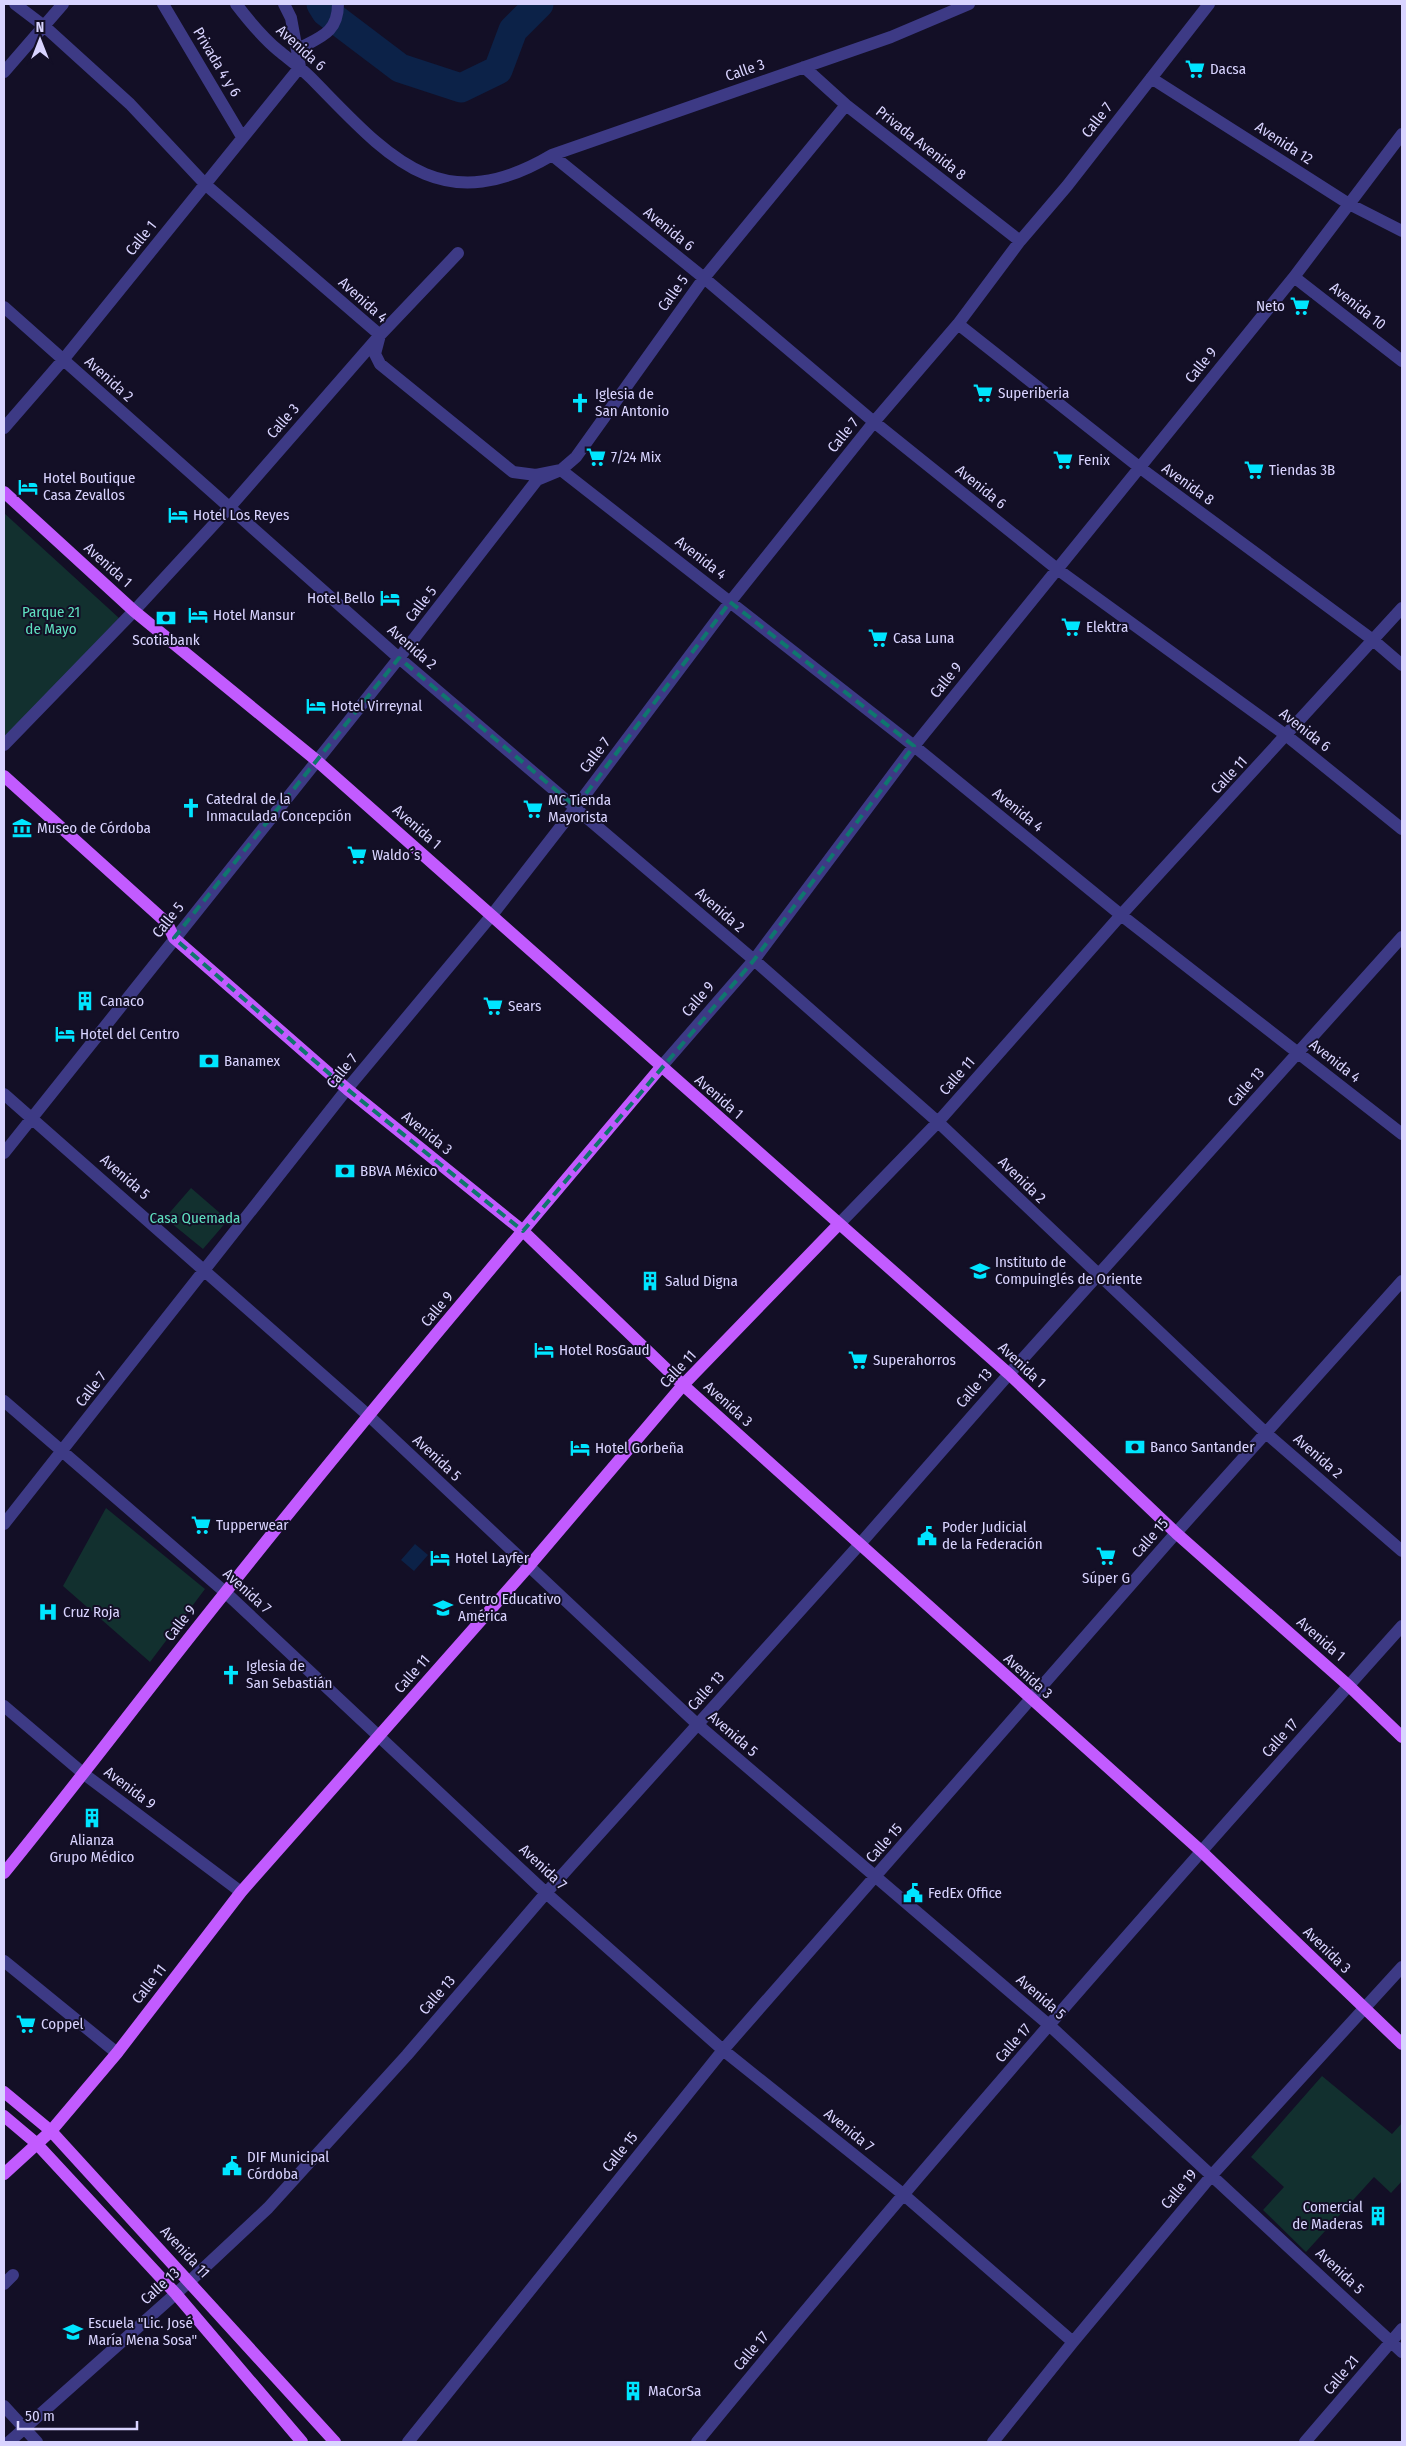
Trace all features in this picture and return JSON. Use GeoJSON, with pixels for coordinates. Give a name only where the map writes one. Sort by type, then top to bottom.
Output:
{"type":"FeatureCollection","features":[{"type":"Feature","properties":{"kind":"main road","name":"Avenida 1"},"geometry":{"type":"LineString","coordinates":[[4,492],[134,611],[316,760],[1009,1374],[1176,1533],[1349,1686],[1402,1737]]}},
{"type":"Feature","properties":{"kind":"main road","name":"Avenida 3"},"geometry":{"type":"LineString","coordinates":[[4,776],[166,923],[174,938],[347,1090],[522,1231],[683,1385],[1030,1700],[1201,1851],[1402,2044]]}},
{"type":"Feature","properties":{"kind":"main road","name":"Calle 9"},"geometry":{"type":"LineString","coordinates":[[4,1873],[84,1774],[225,1592],[522,1231],[661,1067]]}},
{"type":"Feature","properties":{"kind":"main road","name":"Calle 11"},"geometry":{"type":"LineString","coordinates":[[4,2174],[51,2131],[117,2052],[241,1892],[528,1566],[683,1385],[839,1224]]}},
{"type":"Feature","properties":{"kind":"main road","name":"Avenida 11"},"geometry":{"type":"LineString","coordinates":[[5,2094],[51,2131],[335,2442]]}},
{"type":"Feature","properties":{"kind":"main road"},"geometry":{"type":"LineString","coordinates":[[4,2116],[36,2143],[176,2294],[302,2442]]}},
{"type":"Feature","properties":{"kind":"street","name":"Avenida 4"},"geometry":{"type":"LineString","coordinates":[[15,4],[44,26],[130,104],[206,185],[380,335],[375,354],[380,364],[513,472],[536,475],[561,470],[914,746],[1121,915],[1402,1134]]}},
{"type":"Feature","properties":{"kind":"street"},"geometry":{"type":"LineString","coordinates":[[4,72],[63,4]]}},
{"type":"Feature","properties":{"kind":"street","name":"Privada 4 y 6"},"geometry":{"type":"LineString","coordinates":[[163,4],[242,137]]}},
{"type":"Feature","properties":{"kind":"street","name":"Avenida 6"},"geometry":{"type":"LineString","coordinates":[[236,4],[253,26],[278,50],[300,67],[389,154],[431,178],[464,184],[514,174],[532,167]]}},
{"type":"Feature","properties":{"kind":"street"},"geometry":{"type":"LineString","coordinates":[[284,4],[291,18],[300,67]]}},
{"type":"Feature","properties":{"kind":"street"},"geometry":{"type":"LineString","coordinates":[[298,49],[327,33],[338,16],[338,4]]}},
{"type":"Feature","properties":{"kind":"street","name":"Calle 3"},"geometry":{"type":"LineString","coordinates":[[532,167],[552,155],[891,37],[969,4]]}},
{"type":"Feature","properties":{"kind":"street","name":"Calle 7"},"geometry":{"type":"LineString","coordinates":[[4,1524],[347,1090],[492,915],[576,808],[730,602],[874,422],[958,324],[1020,241],[1067,186],[1209,4]]}},
{"type":"Feature","properties":{"kind":"street","name":"Calle 1"},"geometry":{"type":"LineString","coordinates":[[4,428],[63,360],[300,67]]}},
{"type":"Feature","properties":{"kind":"street","name":"Privada Avenida 8"},"geometry":{"type":"LineString","coordinates":[[804,67],[846,105],[1020,241]]}},
{"type":"Feature","properties":{"kind":"street","name":"Avenida 12"},"geometry":{"type":"LineString","coordinates":[[1151,78],[1349,204],[1402,232]]}},
{"type":"Feature","properties":{"kind":"street","name":"Calle 5"},"geometry":{"type":"LineString","coordinates":[[4,1153],[316,760],[400,658],[537,480],[561,470],[576,457],[704,278],[846,105]]}},
{"type":"Feature","properties":{"kind":"street","name":"Calle 9"},"geometry":{"type":"LineString","coordinates":[[661,1067],[754,960],[914,746],[1294,277],[1402,134]]}},
{"type":"Feature","properties":{"kind":"street","name":"Avenida 6"},"geometry":{"type":"LineString","coordinates":[[552,155],[704,278],[874,422],[1057,569],[1287,736],[1402,830]]}},
{"type":"Feature","properties":{"kind":"street","name":"Calle 3"},"geometry":{"type":"LineString","coordinates":[[4,745],[134,611],[229,508],[380,335],[458,253]]}},
{"type":"Feature","properties":{"kind":"street","name":"Avenida 10"},"geometry":{"type":"LineString","coordinates":[[1294,277],[1402,361]]}},
{"type":"Feature","properties":{"kind":"street","name":"Avenida 2"},"geometry":{"type":"LineString","coordinates":[[4,307],[400,658],[754,960],[938,1122],[1098,1276],[1267,1434],[1402,1551]]}},
{"type":"Feature","properties":{"kind":"street","name":"Avenida 8"},"geometry":{"type":"LineString","coordinates":[[958,324],[1139,467],[1373,640],[1402,665]]}},
{"type":"Feature","properties":{"kind":"street","name":"Calle 11"},"geometry":{"type":"LineString","coordinates":[[839,1224],[938,1122],[1121,915],[1287,736],[1402,608]]}},
{"type":"Feature","properties":{"kind":"street","name":"Calle 13"},"geometry":{"type":"LineString","coordinates":[[9,2442],[176,2294],[268,2208],[407,2055],[546,1893],[860,1544],[1009,1374],[1402,937]]}},
{"type":"Feature","properties":{"kind":"street","name":"Avenida 5"},"geometry":{"type":"LineString","coordinates":[[4,1094],[206,1270],[369,1416],[697,1724],[1049,2025],[1402,2352]]}},
{"type":"Feature","properties":{"kind":"street","name":"Calle 15"},"geometry":{"type":"LineString","coordinates":[[408,2442],[723,2050],[876,1878],[1176,1533],[1267,1434],[1402,1281]]}},
{"type":"Feature","properties":{"kind":"street","name":"Avenida 7"},"geometry":{"type":"LineString","coordinates":[[4,1401],[225,1592],[380,1735],[546,1893],[723,2050],[904,2195],[1073,2342]]}},
{"type":"Feature","properties":{"kind":"street","name":"Calle 17"},"geometry":{"type":"LineString","coordinates":[[697,2442],[1049,2025],[1402,1626]]}},
{"type":"Feature","properties":{"kind":"street","name":"Avenida 9"},"geometry":{"type":"LineString","coordinates":[[4,1706],[84,1774],[241,1892]]}},
{"type":"Feature","properties":{"kind":"street"},"geometry":{"type":"LineString","coordinates":[[4,1961],[117,2052]]}},
{"type":"Feature","properties":{"kind":"street","name":"Calle 19"},"geometry":{"type":"LineString","coordinates":[[993,2442],[1073,2342],[1212,2175],[1402,1967]]}},
{"type":"Feature","properties":{"kind":"street"},"geometry":{"type":"LineString","coordinates":[[4,2284],[13,2275]]}},
{"type":"Feature","properties":{"kind":"street","name":"Calle 21"},"geometry":{"type":"LineString","coordinates":[[1305,2442],[1402,2328]]}},
{"type":"Feature","properties":{"kind":"street"},"geometry":{"type":"LineString","coordinates":[[4,2406],[37,2442]]}},
{"type":"Feature","properties":{"kind":"highlighted area"},"geometry":{"type":"Polygon","coordinates":[[[730,602],[914,746],[754,960],[523,1231],[347,1089],[174,938],[399,658],[576,807],[730,602]]]}},
{"type":"Feature","properties":{"kind":"green space","name":"Parque 21 de Mayo"},"geometry":{"type":"Polygon","coordinates":[[[4,513],[119,618],[4,739],[4,513]]]}},
{"type":"Feature","properties":{"kind":"green space","name":"Casa Quemada"},"geometry":{"type":"Polygon","coordinates":[[[191,1188],[228,1220],[203,1249],[165,1218],[191,1188]]]}},
{"type":"Feature","properties":{"kind":"green space"},"geometry":{"type":"Polygon","coordinates":[[[106,1508],[205,1589],[150,1662],[63,1586],[106,1508]]]}},
{"type":"Feature","properties":{"kind":"green space"},"geometry":{"type":"Polygon","coordinates":[[[1322,2076],[1392,2134],[1402,2123],[1402,2181],[1391,2193],[1374,2177],[1306,2252],[1263,2210],[1284,2187],[1251,2157],[1322,2076]]]}},
{"type":"Feature","properties":{"kind":"water"},"geometry":{"type":"Polygon","coordinates":[[[415,1544],[428,1555],[414,1571],[401,1560],[415,1544]]]}},
{"type":"Feature","properties":{"kind":"waterway"},"geometry":{"type":"LineString","coordinates":[[321,4],[326,12],[400,68],[461,88],[498,70],[513,30],[539,4]]}},
{"type":"Feature","properties":{"kind":"place","name":"Dacsa"},"geometry":{"type":"Point","coordinates":[1195,69]}},
{"type":"Feature","properties":{"kind":"place","name":"Neto"},"geometry":{"type":"Point","coordinates":[1300,306]}},
{"type":"Feature","properties":{"kind":"place","name":"Superiberia"},"geometry":{"type":"Point","coordinates":[983,393]}},
{"type":"Feature","properties":{"kind":"place","name":"Iglesia de San Antonio"},"geometry":{"type":"Point","coordinates":[580,403]}},
{"type":"Feature","properties":{"kind":"place","name":"7/24 Mix"},"geometry":{"type":"Point","coordinates":[596,457]}},
{"type":"Feature","properties":{"kind":"place","name":"Fenix"},"geometry":{"type":"Point","coordinates":[1063,460]}},
{"type":"Feature","properties":{"kind":"place","name":"Tiendas 3B"},"geometry":{"type":"Point","coordinates":[1254,470]}},
{"type":"Feature","properties":{"kind":"place","name":"Hotel Boutique Casa Zevallos"},"geometry":{"type":"Point","coordinates":[28,487]}},
{"type":"Feature","properties":{"kind":"place","name":"Hotel Los Reyes"},"geometry":{"type":"Point","coordinates":[178,515]}},
{"type":"Feature","properties":{"kind":"place","name":"Hotel Bello"},"geometry":{"type":"Point","coordinates":[390,598]}},
{"type":"Feature","properties":{"kind":"place","name":"Hotel Mansur"},"geometry":{"type":"Point","coordinates":[198,615]}},
{"type":"Feature","properties":{"kind":"place","name":"Scotiabank"},"geometry":{"type":"Point","coordinates":[166,618]}},
{"type":"Feature","properties":{"kind":"place","name":"Elektra"},"geometry":{"type":"Point","coordinates":[1071,627]}},
{"type":"Feature","properties":{"kind":"place","name":"Casa Luna"},"geometry":{"type":"Point","coordinates":[878,638]}},
{"type":"Feature","properties":{"kind":"place","name":"Hotel Virreynal"},"geometry":{"type":"Point","coordinates":[316,706]}},
{"type":"Feature","properties":{"kind":"place","name":"Catedral de la Inmaculada Concepción"},"geometry":{"type":"Point","coordinates":[191,808]}},
{"type":"Feature","properties":{"kind":"place","name":"MC Tienda Mayorista"},"geometry":{"type":"Point","coordinates":[533,809]}},
{"type":"Feature","properties":{"kind":"place","name":"Museo de Córdoba"},"geometry":{"type":"Point","coordinates":[22,828]}},
{"type":"Feature","properties":{"kind":"place","name":"Waldo´s"},"geometry":{"type":"Point","coordinates":[357,855]}},
{"type":"Feature","properties":{"kind":"place","name":"Canaco"},"geometry":{"type":"Point","coordinates":[85,1001]}},
{"type":"Feature","properties":{"kind":"place","name":"Sears"},"geometry":{"type":"Point","coordinates":[493,1006]}},
{"type":"Feature","properties":{"kind":"place","name":"Hotel del Centro"},"geometry":{"type":"Point","coordinates":[65,1034]}},
{"type":"Feature","properties":{"kind":"place","name":"Banamex"},"geometry":{"type":"Point","coordinates":[209,1061]}},
{"type":"Feature","properties":{"kind":"place","name":"BBVA México"},"geometry":{"type":"Point","coordinates":[345,1171]}},
{"type":"Feature","properties":{"kind":"place","name":"Instituto de Compuinglés de Oriente"},"geometry":{"type":"Point","coordinates":[980,1271]}},
{"type":"Feature","properties":{"kind":"place","name":"Salud Digna"},"geometry":{"type":"Point","coordinates":[650,1281]}},
{"type":"Feature","properties":{"kind":"place","name":"Hotel RosGaud"},"geometry":{"type":"Point","coordinates":[544,1350]}},
{"type":"Feature","properties":{"kind":"place","name":"Superahorros"},"geometry":{"type":"Point","coordinates":[858,1360]}},
{"type":"Feature","properties":{"kind":"place","name":"Banco Santander"},"geometry":{"type":"Point","coordinates":[1135,1447]}},
{"type":"Feature","properties":{"kind":"place","name":"Hotel Gorbeña"},"geometry":{"type":"Point","coordinates":[580,1448]}},
{"type":"Feature","properties":{"kind":"place","name":"Tupperwear"},"geometry":{"type":"Point","coordinates":[201,1525]}},
{"type":"Feature","properties":{"kind":"place","name":"Poder Judicial de la Federación"},"geometry":{"type":"Point","coordinates":[927,1536]}},
{"type":"Feature","properties":{"kind":"place","name":"Súper G"},"geometry":{"type":"Point","coordinates":[1106,1556]}},
{"type":"Feature","properties":{"kind":"place","name":"Hotel Layfer"},"geometry":{"type":"Point","coordinates":[440,1558]}},
{"type":"Feature","properties":{"kind":"place","name":"Centro Educativo América"},"geometry":{"type":"Point","coordinates":[443,1608]}},
{"type":"Feature","properties":{"kind":"place","name":"Cruz Roja"},"geometry":{"type":"Point","coordinates":[48,1612]}},
{"type":"Feature","properties":{"kind":"place","name":"Iglesia de San Sebastián"},"geometry":{"type":"Point","coordinates":[231,1675]}},
{"type":"Feature","properties":{"kind":"place","name":"Alianza Grupo Médico"},"geometry":{"type":"Point","coordinates":[92,1818]}},
{"type":"Feature","properties":{"kind":"place","name":"FedEx Office"},"geometry":{"type":"Point","coordinates":[913,1893]}},
{"type":"Feature","properties":{"kind":"place","name":"Coppel"},"geometry":{"type":"Point","coordinates":[26,2024]}},
{"type":"Feature","properties":{"kind":"place","name":"DIF Municipal Córdoba"},"geometry":{"type":"Point","coordinates":[232,2166]}},
{"type":"Feature","properties":{"kind":"place","name":"Comercial de Maderas"},"geometry":{"type":"Point","coordinates":[1378,2216]}},
{"type":"Feature","properties":{"kind":"place","name":"Escuela \"Lic. José María Mena Sosa\""},"geometry":{"type":"Point","coordinates":[73,2332]}},
{"type":"Feature","properties":{"kind":"place","name":"MaCorSa"},"geometry":{"type":"Point","coordinates":[633,2391]}}]}
